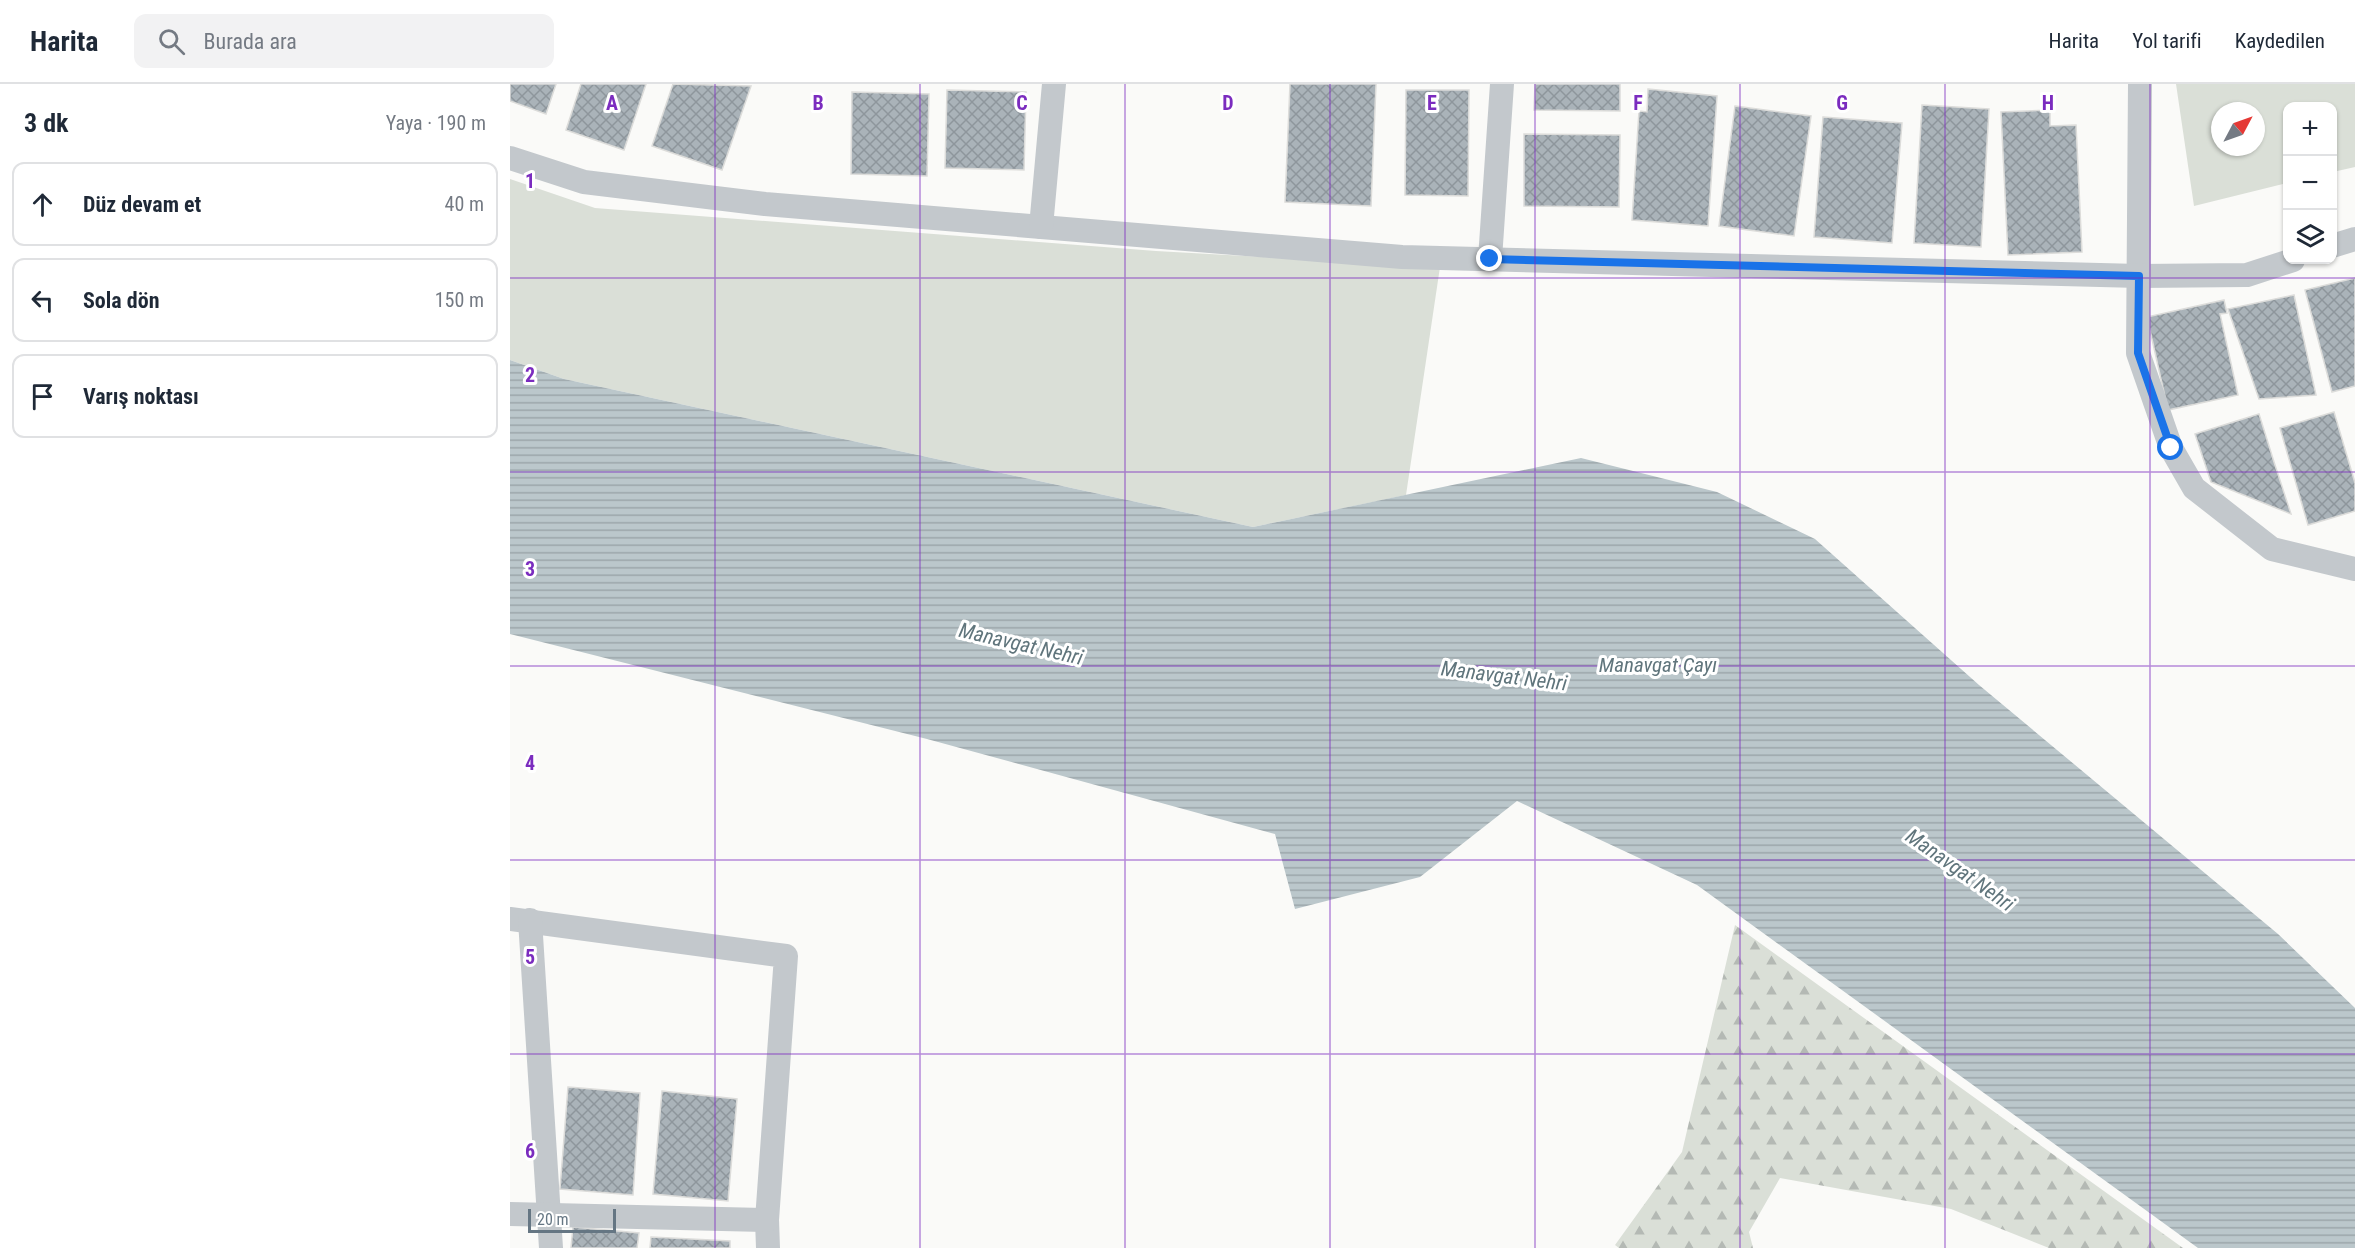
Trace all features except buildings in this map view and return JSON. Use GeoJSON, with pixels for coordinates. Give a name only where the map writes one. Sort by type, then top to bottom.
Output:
{"type":"FeatureCollection","features":[{"type":"Feature","properties":{"kind":"street"},"geometry":{"type":"LineString","coordinates":[[1041,227],[1054,84]]}},
{"type":"Feature","properties":{"kind":"street"},"geometry":{"type":"LineString","coordinates":[[1490,259],[1502,84]]}},
{"type":"Feature","properties":{"kind":"street"},"geometry":{"type":"LineString","coordinates":[[2140,84],[2138,353],[2171,448],[2194,488],[2272,549],[2355,569]]}},
{"type":"Feature","properties":{"kind":"street"},"geometry":{"type":"LineString","coordinates":[[510,158],[584,182],[765,204],[1402,257],[2139,276],[2247,275],[2283,263]]}},
{"type":"Feature","properties":{"kind":"street"},"geometry":{"type":"LineString","coordinates":[[2337,244],[2355,239]]}},
{"type":"Feature","properties":{"kind":"street"},"geometry":{"type":"LineString","coordinates":[[551,1248],[520,920],[786,956],[767,1220],[768,1248]]}},
{"type":"Feature","properties":{"kind":"street"},"geometry":{"type":"LineString","coordinates":[[510,1214],[767,1220]]}},
{"type":"Feature","properties":{"kind":"green space"},"geometry":{"type":"Polygon","coordinates":[[[2176,84],[2355,84],[2355,167],[2337,171],[2337,102],[2283,102],[2283,184],[2194,206],[2176,84]]]}},
{"type":"Feature","properties":{"kind":"green space"},"geometry":{"type":"Polygon","coordinates":[[[510,179],[595,208],[1156,251],[1440,267],[1406,495],[1253,527],[564,379],[510,360],[510,179]]]}},
{"type":"Feature","properties":{"kind":"green space"},"geometry":{"type":"Polygon","coordinates":[[[1735,925],[2183,1248],[2049,1248],[1951,1209],[1780,1178],[1749,1232],[1753,1248],[1619,1248],[1615,1245],[1682,1152],[1735,925]]]}},
{"type":"Feature","properties":{"kind":"water","name":"Manavgat Çayı"},"geometry":{"type":"Polygon","coordinates":[[[510,360],[564,379],[1253,527],[1581,458],[1717,492],[1815,539],[1979,685],[2278,934],[2355,1008],[2355,1248],[2198,1248],[1697,885],[1517,801],[1420,877],[1295,909],[1275,834],[927,739],[510,634],[510,360]]]}},
{"type":"Feature","properties":{"kind":"route"},"geometry":{"type":"LineString","coordinates":[[1490,259],[2139,276],[2138,353],[2171,448]]}},
{"type":"Feature","properties":{"kind":"water label","name":"Manavgat Nehri"},"geometry":{"type":"Point","coordinates":[1021,644]}},
{"type":"Feature","properties":{"kind":"water label","name":"Manavgat Nehri"},"geometry":{"type":"Point","coordinates":[1504,676]}},
{"type":"Feature","properties":{"kind":"water label","name":"Manavgat Nehri"},"geometry":{"type":"Point","coordinates":[1960,870]}}]}
